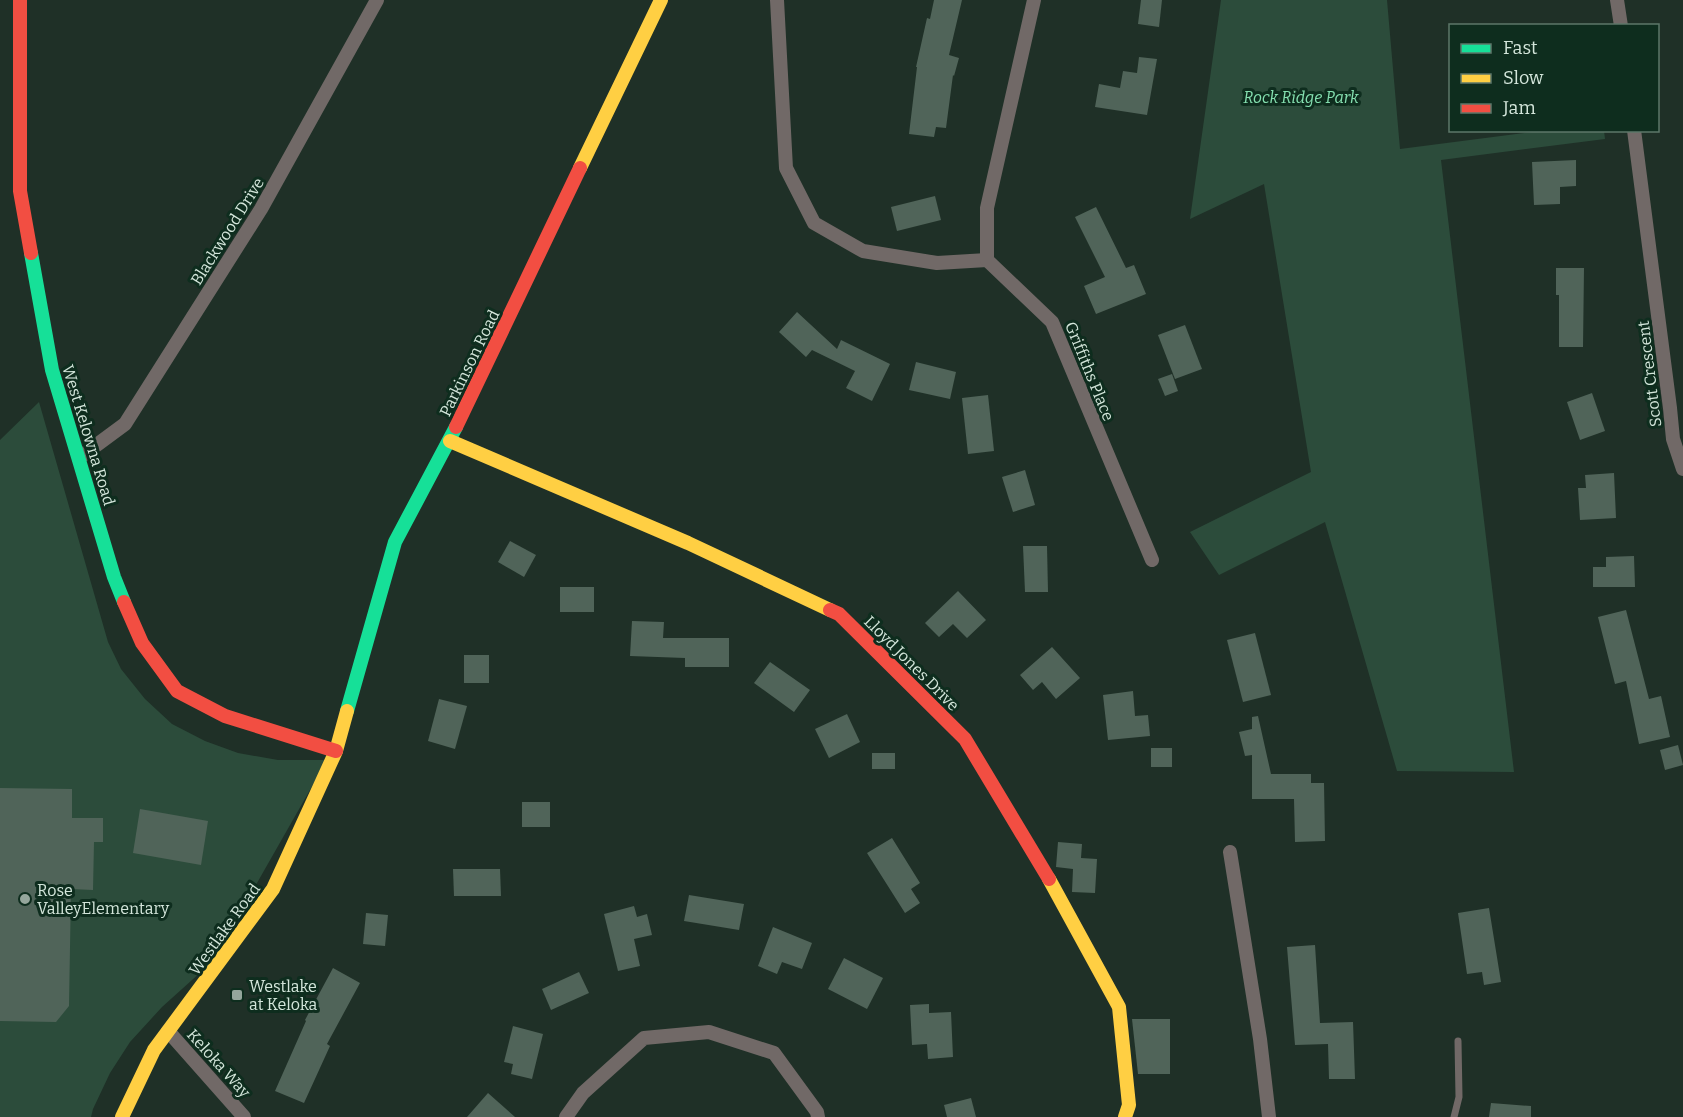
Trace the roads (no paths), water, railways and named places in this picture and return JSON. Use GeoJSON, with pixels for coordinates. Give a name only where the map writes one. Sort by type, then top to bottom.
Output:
{"type":"FeatureCollection","features":[{"type":"Feature","properties":{"kind":"street","name":"West Kelowna Road"},"geometry":{"type":"LineString","coordinates":[[20,0],[20,191],[52,370],[114,576],[142,643],[177,691],[225,716],[336,751]]}},
{"type":"Feature","properties":{"kind":"street","name":"Blackwood Drive"},"geometry":{"type":"LineString","coordinates":[[79,458],[125,424],[261,209],[377,0]]}},
{"type":"Feature","properties":{"kind":"street","name":"Parkinson Road"},"geometry":{"type":"LineString","coordinates":[[336,751],[395,542],[450,441],[661,0]]}},
{"type":"Feature","properties":{"kind":"street"},"geometry":{"type":"LineString","coordinates":[[777,0],[786,168],[814,223],[863,251],[938,263],[987,260],[987,208],[1034,0]]}},
{"type":"Feature","properties":{"kind":"street"},"geometry":{"type":"LineString","coordinates":[[1617,0],[1621,24]]}},
{"type":"Feature","properties":{"kind":"street","name":"Scott Crescent"},"geometry":{"type":"LineString","coordinates":[[1634,132],[1673,439],[1683,469]]}},
{"type":"Feature","properties":{"kind":"street","name":"Griffiths Place"},"geometry":{"type":"LineString","coordinates":[[987,260],[1052,322],[1152,560]]}},
{"type":"Feature","properties":{"kind":"street","name":"Lloyd Jones Drive"},"geometry":{"type":"LineString","coordinates":[[450,441],[688,543],[839,614],[965,740],[1040,862],[1119,1007],[1129,1105],[1125,1117]]}},
{"type":"Feature","properties":{"kind":"street","name":"Westlake Road"},"geometry":{"type":"LineString","coordinates":[[122,1117],[154,1050],[273,889],[336,751]]}},
{"type":"Feature","properties":{"kind":"street"},"geometry":{"type":"LineString","coordinates":[[1230,852],[1260,1039],[1269,1117]]}},
{"type":"Feature","properties":{"kind":"street","name":"Keloka Way"},"geometry":{"type":"LineString","coordinates":[[168,1031],[244,1117]]}},
{"type":"Feature","properties":{"kind":"street"},"geometry":{"type":"LineString","coordinates":[[566,1117],[583,1093],[645,1038],[709,1032],[774,1053],[817,1112],[818,1117]]}},
{"type":"Feature","properties":{"kind":"lane"},"geometry":{"type":"LineString","coordinates":[[1454,1117],[1459,1097],[1458,1041]]}},
{"type":"Feature","properties":{"kind":"place","name":"Rose ValleyElementary"},"geometry":{"type":"Point","coordinates":[25,899]}},
{"type":"Feature","properties":{"kind":"place","name":"Westlake at Keloka"},"geometry":{"type":"Point","coordinates":[237,995]}},
{"type":"Feature","properties":{"kind":"park label","name":"Rock Ridge Park"},"geometry":{"type":"Point","coordinates":[1301,97]}}]}
